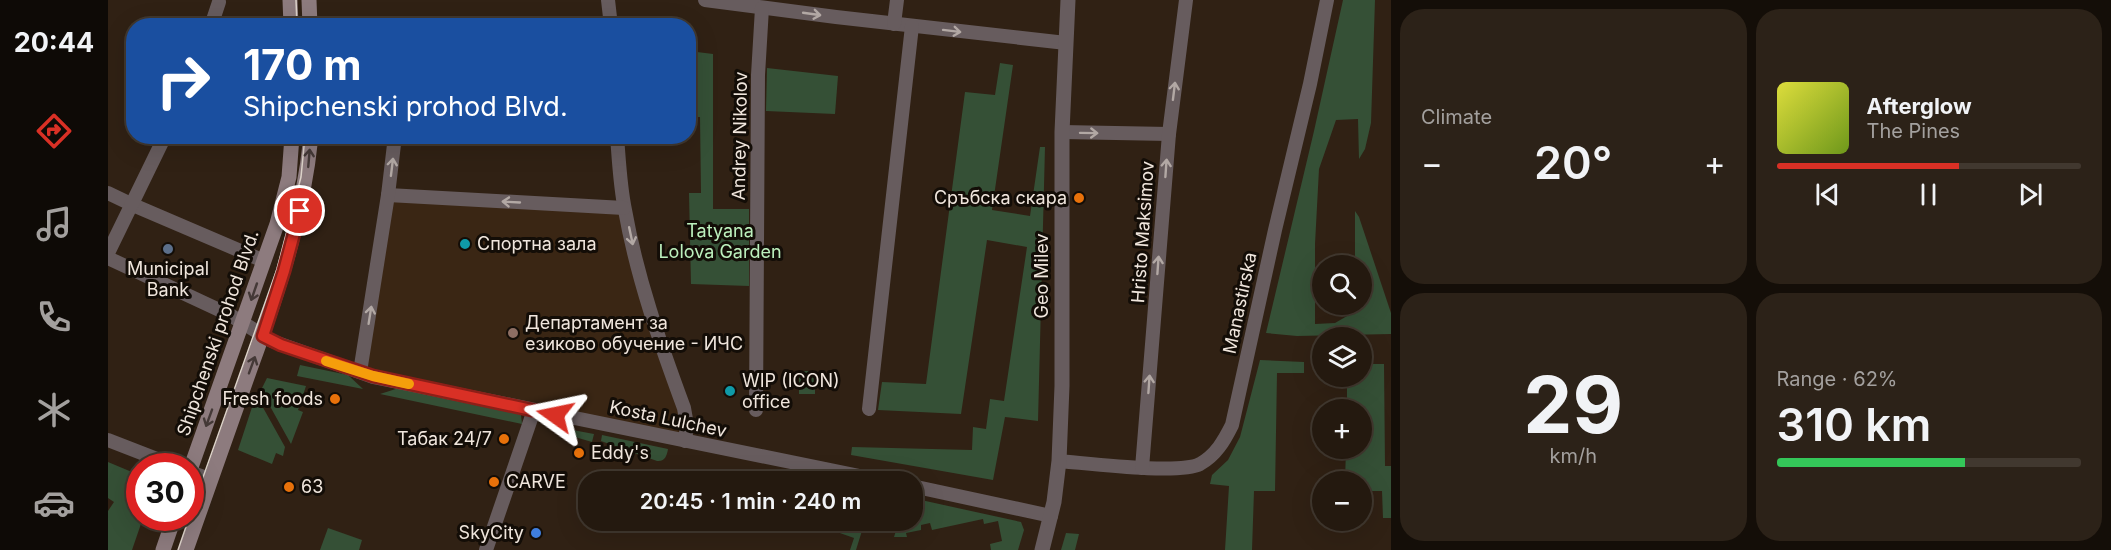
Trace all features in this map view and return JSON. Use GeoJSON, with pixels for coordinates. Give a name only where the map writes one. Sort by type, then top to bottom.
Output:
{"type":"FeatureCollection","features":[{"type":"Feature","properties":{"kind":"main road"},"geometry":{"type":"LineString","coordinates":[[290,0],[291,18]]}},
{"type":"Feature","properties":{"kind":"main road"},"geometry":{"type":"LineString","coordinates":[[309,0],[310,18]]}},
{"type":"Feature","properties":{"kind":"main road","name":"Shipchenski prohod Blvd."},"geometry":{"type":"LineString","coordinates":[[196,453],[277,224],[289,177],[291,144]]}},
{"type":"Feature","properties":{"kind":"main road"},"geometry":{"type":"LineString","coordinates":[[186,550],[263,336],[296,227],[307,179],[310,144]]}},
{"type":"Feature","properties":{"kind":"main road"},"geometry":{"type":"LineString","coordinates":[[163,550],[170,531]]}},
{"type":"Feature","properties":{"kind":"street"},"geometry":{"type":"LineString","coordinates":[[608,0],[610,18]]}},
{"type":"Feature","properties":{"kind":"street"},"geometry":{"type":"LineString","coordinates":[[705,0],[1066,43]]}},
{"type":"Feature","properties":{"kind":"street"},"geometry":{"type":"LineString","coordinates":[[894,24],[897,0]]}},
{"type":"Feature","properties":{"kind":"street","name":"Geo Milev"},"geometry":{"type":"LineString","coordinates":[[1042,550],[1051,516],[1059,461],[1062,386],[1062,132],[1068,0]]}},
{"type":"Feature","properties":{"kind":"street","name":"Hristo Maksimov"},"geometry":{"type":"LineString","coordinates":[[1142,468],[1168,134],[1186,0]]}},
{"type":"Feature","properties":{"kind":"street","name":"Manastirska"},"geometry":{"type":"LineString","coordinates":[[1059,461],[1174,469],[1198,465],[1211,457],[1220,446],[1232,425],[1327,0]]}},
{"type":"Feature","properties":{"kind":"street"},"geometry":{"type":"LineString","coordinates":[[214,18],[219,2]]}},
{"type":"Feature","properties":{"kind":"street","name":"Andrey Nikolov"},"geometry":{"type":"LineString","coordinates":[[756,410],[758,75],[762,8]]}},
{"type":"Feature","properties":{"kind":"street"},"geometry":{"type":"LineString","coordinates":[[869,409],[912,26]]}},
{"type":"Feature","properties":{"kind":"street"},"geometry":{"type":"LineString","coordinates":[[1062,132],[1168,134]]}},
{"type":"Feature","properties":{"kind":"street"},"geometry":{"type":"LineString","coordinates":[[108,253],[161,144]]}},
{"type":"Feature","properties":{"kind":"street"},"geometry":{"type":"LineString","coordinates":[[360,372],[394,144]]}},
{"type":"Feature","properties":{"kind":"street"},"geometry":{"type":"LineString","coordinates":[[618,144],[624,208],[649,306],[684,408],[687,425],[685,441]]}},
{"type":"Feature","properties":{"kind":"street"},"geometry":{"type":"LineString","coordinates":[[108,193],[264,261]]}},
{"type":"Feature","properties":{"kind":"street"},"geometry":{"type":"LineString","coordinates":[[388,195],[624,208]]}},
{"type":"Feature","properties":{"kind":"street","name":"Kosta Lulchev"},"geometry":{"type":"LineString","coordinates":[[108,258],[230,315],[281,345],[360,372],[834,471]]}},
{"type":"Feature","properties":{"kind":"street"},"geometry":{"type":"LineString","coordinates":[[486,550],[534,410]]}},
{"type":"Feature","properties":{"kind":"street"},"geometry":{"type":"LineString","coordinates":[[108,440],[142,453]]}},
{"type":"Feature","properties":{"kind":"street"},"geometry":{"type":"LineString","coordinates":[[204,477],[210,479]]}},
{"type":"Feature","properties":{"kind":"street"},"geometry":{"type":"LineString","coordinates":[[923,488],[1051,516]]}},
{"type":"Feature","properties":{"kind":"shaded area","name":"Департамент за езиково обучение - ИЧС"},"geometry":{"type":"Polygon","coordinates":[[[388,195],[624,208],[672,377],[685,441],[360,372],[388,195]]]}},
{"type":"Feature","properties":{"kind":"green space"},"geometry":{"type":"Polygon","coordinates":[[[1343,0],[1375,0],[1371,123],[1365,149],[1359,159],[1358,119],[1336,120],[1319,169],[1315,255],[1312,255],[1312,315],[1315,315],[1315,324],[1335,323],[1349,315],[1372,315],[1372,256],[1391,313],[1391,334],[1372,334],[1372,327],[1312,327],[1312,336],[1266,333],[1343,0]]]}},
{"type":"Feature","properties":{"kind":"green space","name":"Tatyana Lolova Garden"},"geometry":{"type":"Polygon","coordinates":[[[696,52],[713,54],[713,209],[749,209],[749,286],[691,284],[689,193],[701,193],[700,117],[696,117],[696,52]]]}},
{"type":"Feature","properties":{"kind":"green space"},"geometry":{"type":"Polygon","coordinates":[[[1000,63],[1013,65],[992,210],[1030,216],[1040,147],[1045,147],[1038,421],[1005,417],[993,480],[851,455],[852,447],[972,450],[973,427],[986,429],[990,399],[1004,401],[1027,247],[987,240],[961,414],[878,410],[882,382],[926,384],[965,92],[995,95],[1000,63]]]}},
{"type":"Feature","properties":{"kind":"green space"},"geometry":{"type":"Polygon","coordinates":[[[767,68],[838,76],[835,114],[766,111],[767,68]]]}},
{"type":"Feature","properties":{"kind":"green space"},"geometry":{"type":"Polygon","coordinates":[[[1355,211],[1372,255],[1355,255],[1355,211]]]}},
{"type":"Feature","properties":{"kind":"green space"},"geometry":{"type":"Polygon","coordinates":[[[1260,360],[1304,362],[1304,373],[1277,373],[1275,491],[1254,491],[1252,550],[1225,550],[1229,486],[1210,484],[1212,475],[1228,460],[1240,437],[1260,360]]]}},
{"type":"Feature","properties":{"kind":"green space"},"geometry":{"type":"Polygon","coordinates":[[[1372,364],[1384,364],[1385,466],[1391,466],[1391,518],[1383,518],[1382,491],[1372,491],[1372,471],[1345,471],[1346,459],[1372,459],[1372,399],[1347,399],[1347,387],[1372,387],[1372,364]]]}},
{"type":"Feature","properties":{"kind":"green space"},"geometry":{"type":"Polygon","coordinates":[[[300,365],[348,375],[363,389],[297,376],[300,365]]]}},
{"type":"Feature","properties":{"kind":"green space"},"geometry":{"type":"Polygon","coordinates":[[[799,371],[815,371],[815,394],[799,394],[799,371]]]}},
{"type":"Feature","properties":{"kind":"green space"},"geometry":{"type":"Polygon","coordinates":[[[267,378],[306,386],[298,410],[303,412],[291,444],[261,390],[267,378]]]}},
{"type":"Feature","properties":{"kind":"green space"},"geometry":{"type":"Polygon","coordinates":[[[402,387],[517,411],[521,415],[522,424],[380,394],[402,387]]]}},
{"type":"Feature","properties":{"kind":"green space"},"geometry":{"type":"Polygon","coordinates":[[[256,395],[285,447],[283,456],[276,453],[272,464],[238,450],[256,395]]]}},
{"type":"Feature","properties":{"kind":"green space"},"geometry":{"type":"Polygon","coordinates":[[[562,428],[594,434],[592,442],[561,433],[562,428]]]}},
{"type":"Feature","properties":{"kind":"green space"},"geometry":{"type":"Polygon","coordinates":[[[602,435],[668,449],[667,454],[664,459],[657,461],[601,441],[602,435]]]}},
{"type":"Feature","properties":{"kind":"green space"},"geometry":{"type":"Polygon","coordinates":[[[108,462],[126,470],[126,531],[139,531],[132,550],[108,550],[108,511],[114,502],[108,498],[108,462]]]}},
{"type":"Feature","properties":{"kind":"green space"},"geometry":{"type":"Polygon","coordinates":[[[923,500],[1021,522],[1024,530],[1018,550],[991,550],[990,544],[1002,541],[998,521],[984,524],[983,519],[932,530],[930,523],[923,525],[923,500]]]}},
{"type":"Feature","properties":{"kind":"green space"},"geometry":{"type":"Polygon","coordinates":[[[328,528],[362,540],[359,550],[320,550],[328,528]]]}},
{"type":"Feature","properties":{"kind":"green space"},"geometry":{"type":"Polygon","coordinates":[[[862,531],[856,550],[850,550],[854,538],[837,532],[862,531]]]}},
{"type":"Feature","properties":{"kind":"green space"},"geometry":{"type":"Polygon","coordinates":[[[896,531],[916,531],[906,533],[907,537],[894,537],[896,531]]]}},
{"type":"Feature","properties":{"kind":"green space"},"geometry":{"type":"Polygon","coordinates":[[[1066,533],[1079,534],[1075,550],[1061,550],[1066,533]]]}},
{"type":"Feature","properties":{"kind":"tram line"},"geometry":{"type":"LineString","coordinates":[[296,0],[297,18]]}},
{"type":"Feature","properties":{"kind":"tram line"},"geometry":{"type":"LineString","coordinates":[[204,475],[277,269],[301,177],[304,144]]}},
{"type":"Feature","properties":{"kind":"tram line"},"geometry":{"type":"LineString","coordinates":[[178,550],[185,531]]}},
{"type":"Feature","properties":{"kind":"slow traffic"},"geometry":{"type":"LineString","coordinates":[[326,361],[373,376],[409,384]]}},
{"type":"Feature","properties":{"kind":"place","name":"Сръбска скара"},"geometry":{"type":"Point","coordinates":[1079,198]}},
{"type":"Feature","properties":{"kind":"place","name":"Спортна зала"},"geometry":{"type":"Point","coordinates":[465,244]}},
{"type":"Feature","properties":{"kind":"place","name":"Municipal Bank"},"geometry":{"type":"Point","coordinates":[168,249]}},
{"type":"Feature","properties":{"kind":"place","name":"Департамент за езиково обучение - ИЧС"},"geometry":{"type":"Point","coordinates":[513,333]}},
{"type":"Feature","properties":{"kind":"place","name":"WIP (ICON) office"},"geometry":{"type":"Point","coordinates":[730,391]}},
{"type":"Feature","properties":{"kind":"place","name":"Fresh foods"},"geometry":{"type":"Point","coordinates":[335,399]}},
{"type":"Feature","properties":{"kind":"place","name":"Табак 24/7"},"geometry":{"type":"Point","coordinates":[504,439]}},
{"type":"Feature","properties":{"kind":"place","name":"Eddy's"},"geometry":{"type":"Point","coordinates":[579,453]}},
{"type":"Feature","properties":{"kind":"place","name":"CARVE"},"geometry":{"type":"Point","coordinates":[494,482]}},
{"type":"Feature","properties":{"kind":"place","name":"63"},"geometry":{"type":"Point","coordinates":[289,487]}},
{"type":"Feature","properties":{"kind":"place","name":"SkyCity"},"geometry":{"type":"Point","coordinates":[536,533]}},
{"type":"Feature","properties":{"kind":"route"},"geometry":{"type":"LineString","coordinates":[[300,211],[263,336],[281,345],[373,376],[555,415]]}}]}
